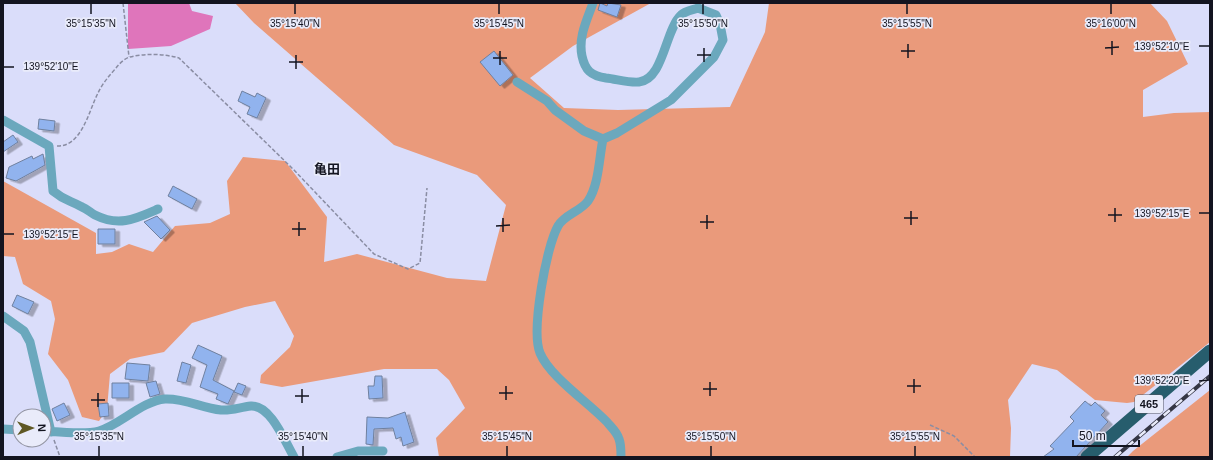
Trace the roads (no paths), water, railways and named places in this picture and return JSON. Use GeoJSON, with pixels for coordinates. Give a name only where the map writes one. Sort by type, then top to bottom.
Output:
{"type":"FeatureCollection","features":[{"type":"Feature","properties":{"kind":"highway","name":"465"},"geometry":{"type":"LineString","coordinates":[[1087,457],[1210,351]]}},
{"type":"Feature","properties":{"kind":"street"},"geometry":{"type":"LineString","coordinates":[[517,82],[547,101],[556,110],[584,131],[602,139],[617,133],[671,100],[714,57],[723,40],[720,24],[716,15],[698,8],[682,14],[674,27],[657,67],[650,77],[639,82],[594,76],[585,68],[581,54],[580,38],[593,3]]}},
{"type":"Feature","properties":{"kind":"street"},"geometry":{"type":"LineString","coordinates":[[3,120],[49,146],[53,190],[64,200],[113,222],[125,222],[158,209]]}},
{"type":"Feature","properties":{"kind":"street"},"geometry":{"type":"LineString","coordinates":[[602,139],[595,185],[588,202],[558,225],[542,277],[537,338],[539,352],[546,364],[554,373],[595,409],[614,430],[619,439],[621,457]]}},
{"type":"Feature","properties":{"kind":"street"},"geometry":{"type":"LineString","coordinates":[[3,316],[24,331],[30,342],[43,408]]}},
{"type":"Feature","properties":{"kind":"street"},"geometry":{"type":"LineString","coordinates":[[52,432],[99,431],[152,403],[163,399],[177,400],[214,409],[230,411],[252,406],[261,407],[270,415],[294,457]]}},
{"type":"Feature","properties":{"kind":"street"},"geometry":{"type":"LineString","coordinates":[[336,457],[358,451],[383,450]]}},
{"type":"Feature","properties":{"kind":"railway"},"geometry":{"type":"LineString","coordinates":[[1115,457],[1210,376]]}},
{"type":"Feature","properties":{"kind":"district","name":"亀田"},"geometry":{"type":"Point","coordinates":[327,169]}}]}
